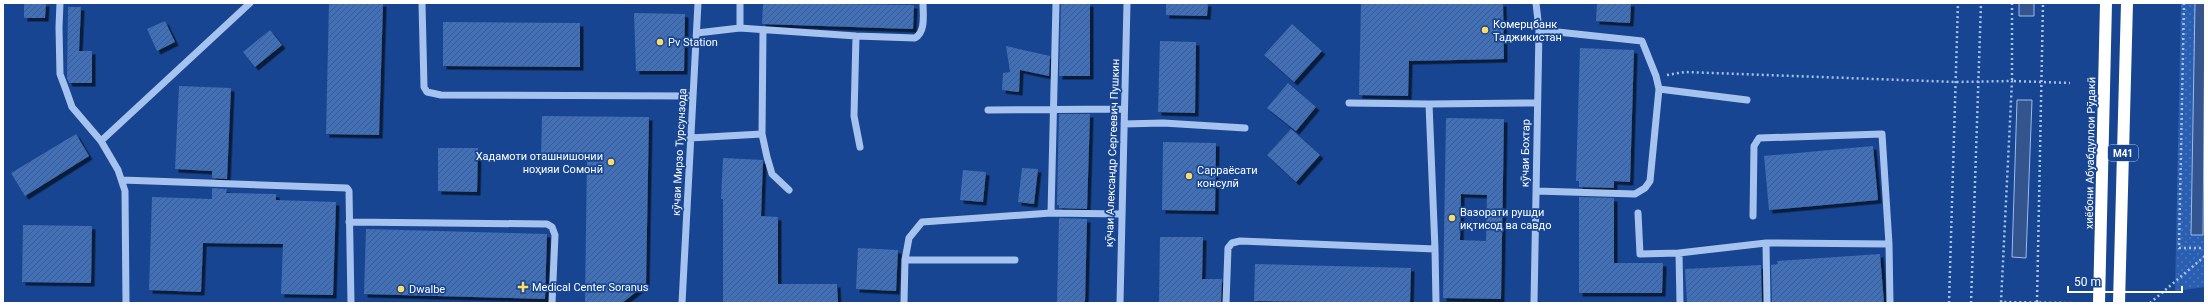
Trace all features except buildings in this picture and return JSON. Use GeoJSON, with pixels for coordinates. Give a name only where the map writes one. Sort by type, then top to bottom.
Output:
{"type":"FeatureCollection","features":[{"type":"Feature","properties":{"kind":"highway","name":"хиёбони Абуабдуллои Рӯдакӣ"},"geometry":{"type":"LineString","coordinates":[[2099,303],[2106,3]]}},
{"type":"Feature","properties":{"kind":"highway","name":"M41"},"geometry":{"type":"LineString","coordinates":[[2119,303],[2127,3]]}},
{"type":"Feature","properties":{"kind":"street"},"geometry":{"type":"LineString","coordinates":[[60,3],[60,74],[72,107],[101,141],[122,180],[125,191],[126,303]]}},
{"type":"Feature","properties":{"kind":"street"},"geometry":{"type":"LineString","coordinates":[[101,141],[250,3]]}},
{"type":"Feature","properties":{"kind":"street"},"geometry":{"type":"LineString","coordinates":[[422,3],[424,87],[427,92],[441,95],[693,96]]}},
{"type":"Feature","properties":{"kind":"street","name":"кӯчаи Мирзо Турсунзода"},"geometry":{"type":"LineString","coordinates":[[682,303],[698,3]]}},
{"type":"Feature","properties":{"kind":"street"},"geometry":{"type":"LineString","coordinates":[[740,3],[740,28]]}},
{"type":"Feature","properties":{"kind":"street"},"geometry":{"type":"LineString","coordinates":[[697,33],[740,28],[764,31],[915,38],[919,36],[923,29],[923,3]]}},
{"type":"Feature","properties":{"kind":"street"},"geometry":{"type":"LineString","coordinates":[[1051,213],[1056,3]]}},
{"type":"Feature","properties":{"kind":"street","name":"кӯчаи Александр Сергеевич Пушкин"},"geometry":{"type":"LineString","coordinates":[[1120,303],[1127,3]]}},
{"type":"Feature","properties":{"kind":"street","name":"кӯчаи Бохтар"},"geometry":{"type":"LineString","coordinates":[[1534,303],[1536,103],[1539,30],[1536,3]]}},
{"type":"Feature","properties":{"kind":"street"},"geometry":{"type":"LineString","coordinates":[[1536,192],[1635,194],[1645,188],[1650,181],[1659,89],[1656,76],[1642,41],[1539,30]]}},
{"type":"Feature","properties":{"kind":"street"},"geometry":{"type":"LineString","coordinates":[[764,31],[762,134],[772,174],[789,190]]}},
{"type":"Feature","properties":{"kind":"street"},"geometry":{"type":"LineString","coordinates":[[856,36],[854,116],[860,147]]}},
{"type":"Feature","properties":{"kind":"street"},"geometry":{"type":"LineString","coordinates":[[1659,89],[1747,100]]}},
{"type":"Feature","properties":{"kind":"street"},"geometry":{"type":"LineString","coordinates":[[1349,103],[1536,103]]}},
{"type":"Feature","properties":{"kind":"street"},"geometry":{"type":"LineString","coordinates":[[1429,104],[1436,303]]}},
{"type":"Feature","properties":{"kind":"street"},"geometry":{"type":"LineString","coordinates":[[988,110],[1124,109]]}},
{"type":"Feature","properties":{"kind":"street"},"geometry":{"type":"LineString","coordinates":[[1124,124],[1163,123],[1245,128]]}},
{"type":"Feature","properties":{"kind":"street"},"geometry":{"type":"LineString","coordinates":[[690,138],[762,134]]}},
{"type":"Feature","properties":{"kind":"street"},"geometry":{"type":"LineString","coordinates":[[1753,216],[1754,146],[1759,138],[1882,134],[1890,244],[1890,303]]}},
{"type":"Feature","properties":{"kind":"street"},"geometry":{"type":"LineString","coordinates":[[122,180],[344,187],[349,191],[351,303]]}},
{"type":"Feature","properties":{"kind":"street"},"geometry":{"type":"LineString","coordinates":[[904,303],[905,260],[908,238],[922,222],[1051,213],[1121,214]]}},
{"type":"Feature","properties":{"kind":"street"},"geometry":{"type":"LineString","coordinates":[[1638,213],[1640,254],[1679,253],[1766,243],[1890,244]]}},
{"type":"Feature","properties":{"kind":"street"},"geometry":{"type":"LineString","coordinates":[[349,222],[547,224],[552,227],[555,235],[552,303]]}},
{"type":"Feature","properties":{"kind":"street"},"geometry":{"type":"LineString","coordinates":[[1226,303],[1228,248],[1232,243],[1240,241],[1435,249]]}},
{"type":"Feature","properties":{"kind":"street"},"geometry":{"type":"LineString","coordinates":[[1766,243],[1767,303]]}},
{"type":"Feature","properties":{"kind":"street"},"geometry":{"type":"LineString","coordinates":[[1679,253],[1680,303]]}},
{"type":"Feature","properties":{"kind":"street"},"geometry":{"type":"LineString","coordinates":[[905,260],[1015,260]]}},
{"type":"Feature","properties":{"kind":"path"},"geometry":{"type":"LineString","coordinates":[[1949,303],[1958,3]]}},
{"type":"Feature","properties":{"kind":"path"},"geometry":{"type":"LineString","coordinates":[[1972,303],[1981,3]]}},
{"type":"Feature","properties":{"kind":"path"},"geometry":{"type":"LineString","coordinates":[[2001,302],[2012,81],[2012,3]]}},
{"type":"Feature","properties":{"kind":"path"},"geometry":{"type":"LineString","coordinates":[[2037,302],[2040,81],[2043,3]]}},
{"type":"Feature","properties":{"kind":"path"},"geometry":{"type":"LineString","coordinates":[[2184,3],[2179,248],[2205,248]]}},
{"type":"Feature","properties":{"kind":"path"},"geometry":{"type":"LineString","coordinates":[[1656,76],[1685,72],[1956,82],[2040,81],[2070,83]]}},
{"type":"Feature","properties":{"kind":"path"},"geometry":{"type":"LineString","coordinates":[[2150,303],[2205,256]]}},
{"type":"Feature","properties":{"kind":"path"},"geometry":{"type":"LineString","coordinates":[[1997,303],[2072,303]]}},
{"type":"Feature","properties":{"kind":"shaded area"},"geometry":{"type":"Polygon","coordinates":[[[2019,3],[2034,3],[2034,16],[2019,16],[2019,3]]]}},
{"type":"Feature","properties":{"kind":"shaded area"},"geometry":{"type":"Polygon","coordinates":[[[2181,3],[2205,3],[2205,287],[2175,291],[2181,3]]]}},
{"type":"Feature","properties":{"kind":"shaded area"},"geometry":{"type":"Polygon","coordinates":[[[2195,3],[2205,3],[2203,235],[2191,235],[2195,3]]]}},
{"type":"Feature","properties":{"kind":"shaded area"},"geometry":{"type":"Polygon","coordinates":[[[2017,100],[2032,100],[2026,258],[2012,257],[2017,100]]]}},
{"type":"Feature","properties":{"kind":"place","name":"Комерцбанк Таджикистан"},"geometry":{"type":"Point","coordinates":[1485,30]}},
{"type":"Feature","properties":{"kind":"place","name":"Pv Station"},"geometry":{"type":"Point","coordinates":[660,42]}},
{"type":"Feature","properties":{"kind":"place","name":"Хадамоти оташнишонии ноҳияи Сомонӣ"},"geometry":{"type":"Point","coordinates":[611,162]}},
{"type":"Feature","properties":{"kind":"place","name":"Сарраёсати консулӣ"},"geometry":{"type":"Point","coordinates":[1189,176]}},
{"type":"Feature","properties":{"kind":"place","name":"Вазорати рушди иқтисод ва савдо"},"geometry":{"type":"Point","coordinates":[1452,218]}},
{"type":"Feature","properties":{"kind":"place","name":"Medical Center Soranus"},"geometry":{"type":"Point","coordinates":[523,287]}},
{"type":"Feature","properties":{"kind":"place","name":"Dwalbe"},"geometry":{"type":"Point","coordinates":[401,289]}}]}
